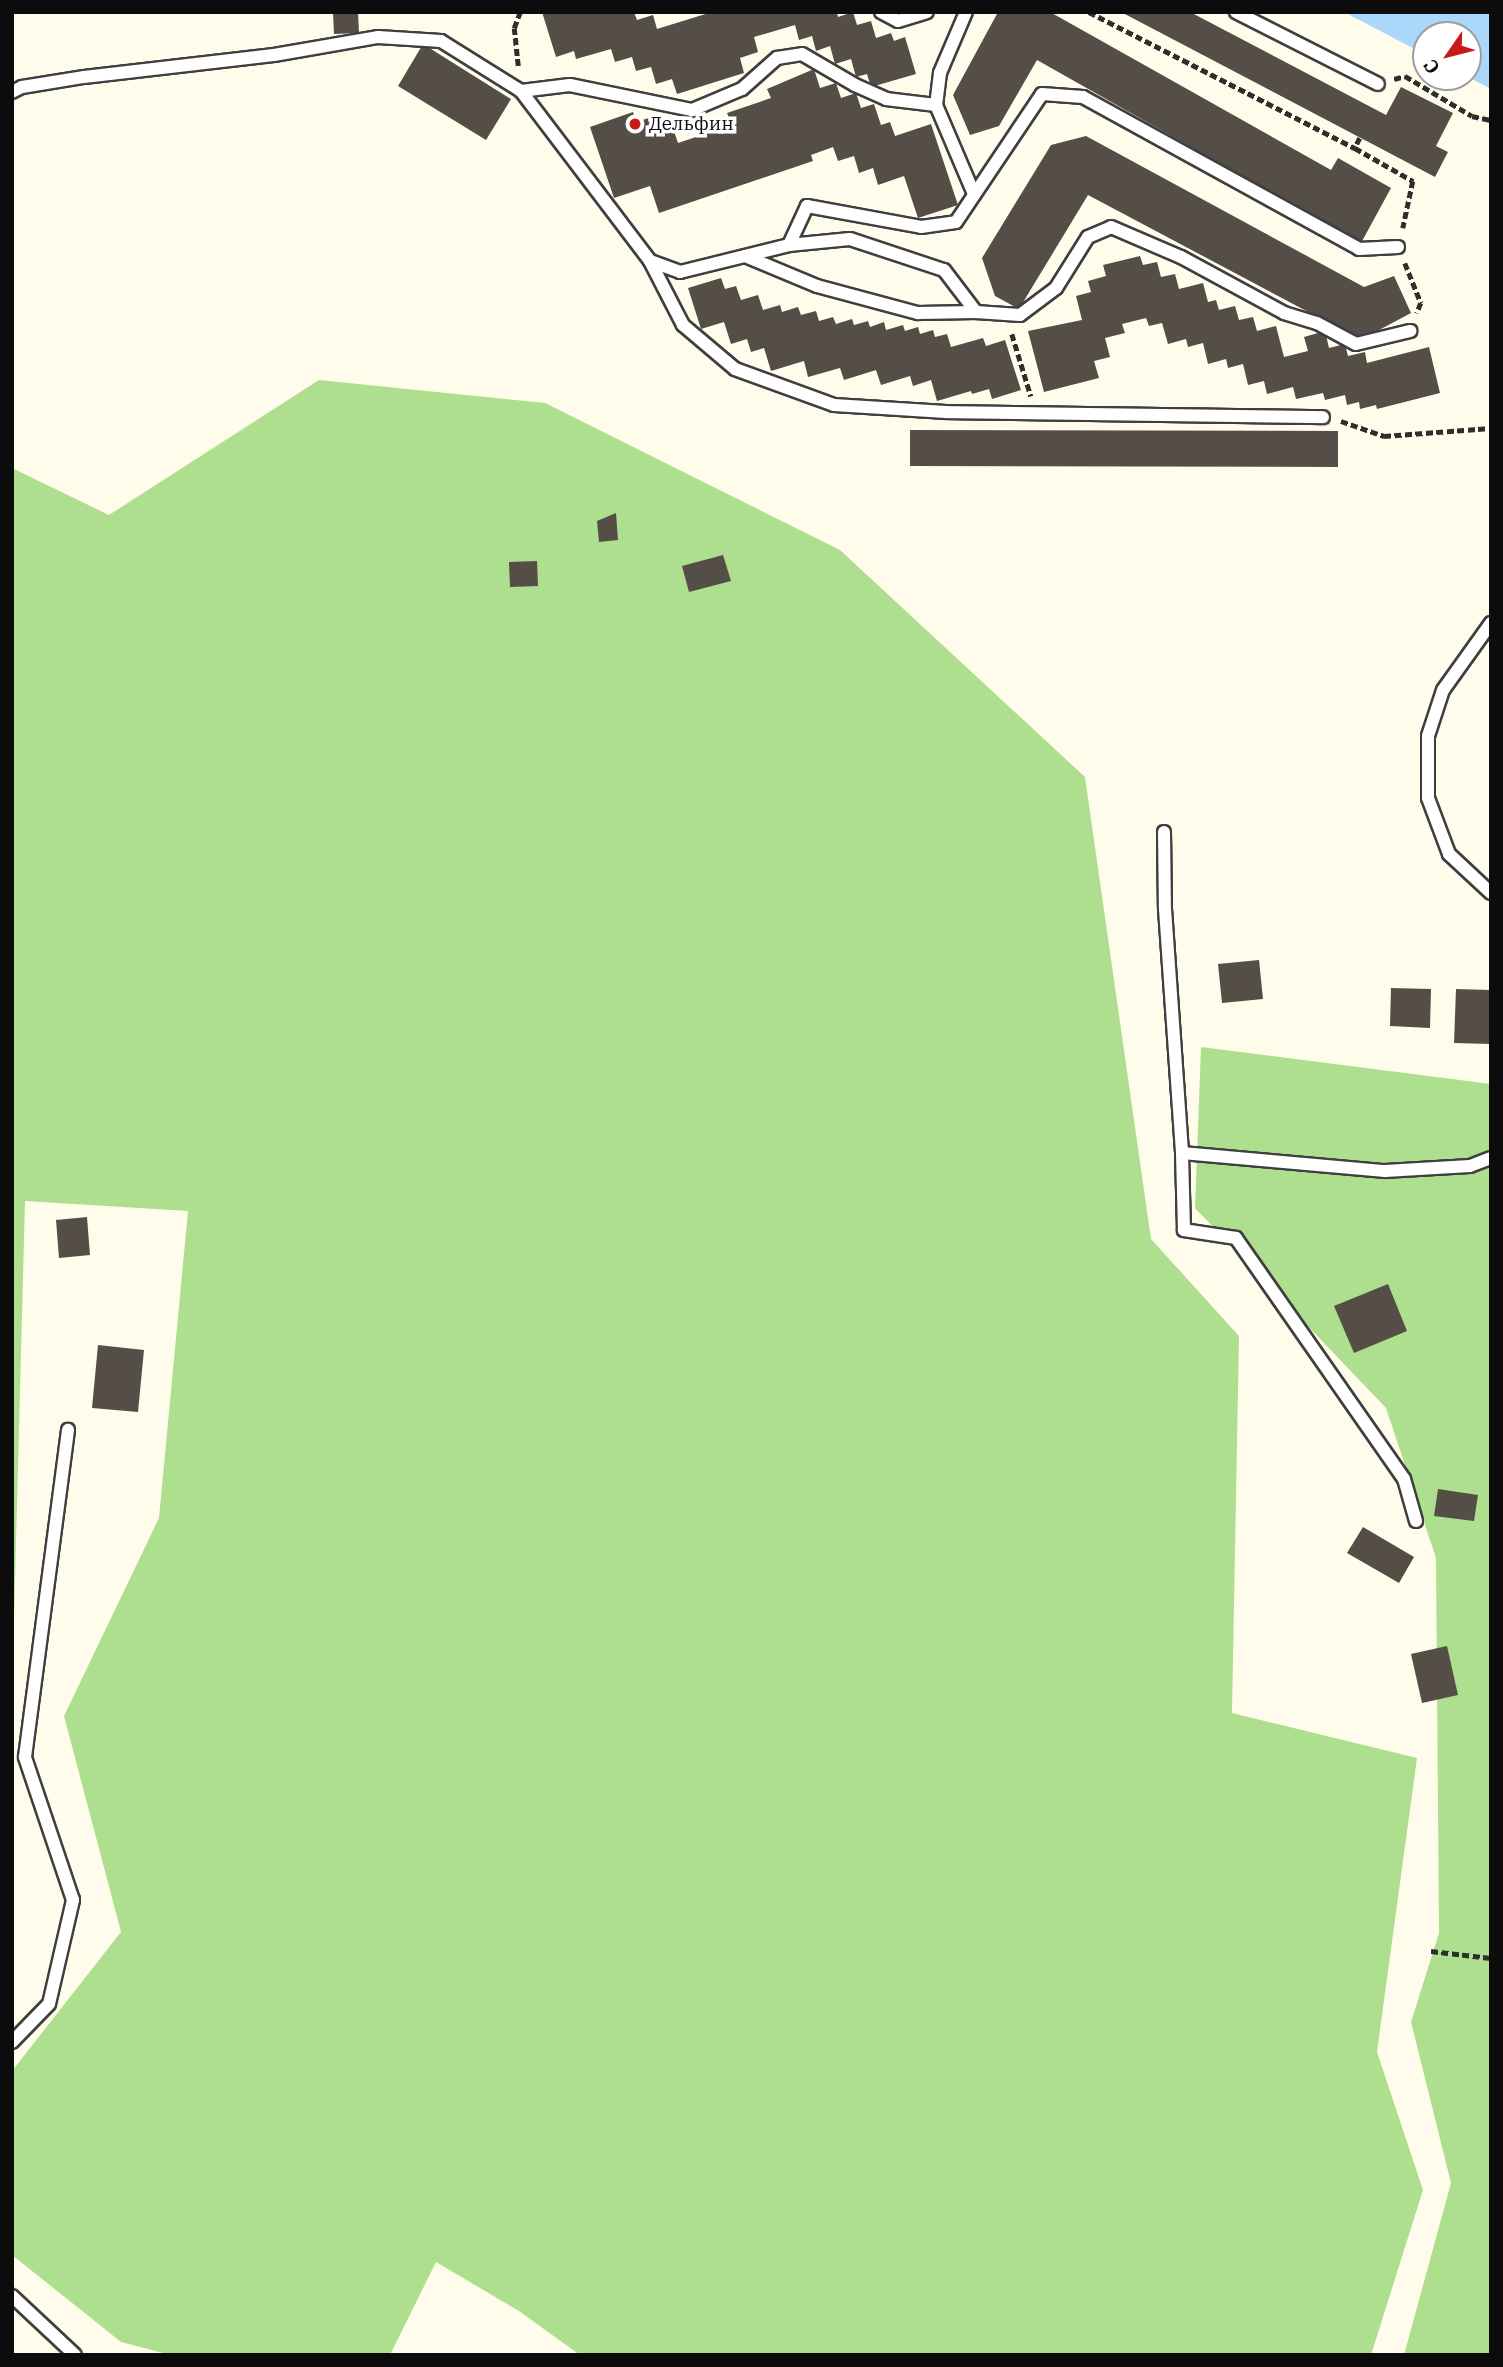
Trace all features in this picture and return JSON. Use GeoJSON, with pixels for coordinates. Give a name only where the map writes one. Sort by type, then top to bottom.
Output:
{"type":"FeatureCollection","features":[{"type":"Feature","properties":{"kind":"lane"},"geometry":{"type":"LineString","coordinates":[[881,12],[898,21],[927,12]]}},
{"type":"Feature","properties":{"kind":"lane"},"geometry":{"type":"LineString","coordinates":[[966,12],[940,73],[936,105],[974,194]]}},
{"type":"Feature","properties":{"kind":"lane"},"geometry":{"type":"LineString","coordinates":[[1236,12],[1378,84]]}},
{"type":"Feature","properties":{"kind":"lane"},"geometry":{"type":"LineString","coordinates":[[12,92],[22,87],[83,77],[274,55],[378,37],[441,41],[521,91],[650,261],[683,325],[735,369],[834,404],[946,412],[1323,417]]}},
{"type":"Feature","properties":{"kind":"lane"},"geometry":{"type":"LineString","coordinates":[[521,91],[570,85],[692,110],[742,89],[777,58],[802,54],[855,85],[886,99],[936,105]]}},
{"type":"Feature","properties":{"kind":"lane"},"geometry":{"type":"LineString","coordinates":[[789,245],[807,206],[921,228],[956,222],[1042,94],[1083,97],[1359,249],[1398,247]]}},
{"type":"Feature","properties":{"kind":"lane"},"geometry":{"type":"LineString","coordinates":[[745,256],[817,286],[918,313],[976,312],[1020,315],[1056,288],[1088,237],[1111,227],[1181,257],[1284,313],[1317,323],[1356,344],[1410,331]]}},
{"type":"Feature","properties":{"kind":"lane"},"geometry":{"type":"LineString","coordinates":[[650,261],[680,272],[789,245],[850,239],[944,270],[976,312]]}},
{"type":"Feature","properties":{"kind":"lane"},"geometry":{"type":"LineString","coordinates":[[1491,623],[1443,690],[1429,736],[1428,798],[1449,854],[1491,893]]}},
{"type":"Feature","properties":{"kind":"lane"},"geometry":{"type":"LineString","coordinates":[[1164,832],[1165,909],[1182,1153],[1184,1230],[1236,1238],[1404,1479],[1416,1521]]}},
{"type":"Feature","properties":{"kind":"lane"},"geometry":{"type":"LineString","coordinates":[[1182,1153],[1385,1171],[1470,1166],[1491,1158]]}},
{"type":"Feature","properties":{"kind":"lane"},"geometry":{"type":"LineString","coordinates":[[12,2042],[49,2004],[73,1900],[25,1758],[68,1430]]}},
{"type":"Feature","properties":{"kind":"lane"},"geometry":{"type":"LineString","coordinates":[[12,2296],[75,2355]]}},
{"type":"Feature","properties":{"kind":"path"},"geometry":{"type":"LineString","coordinates":[[520,12],[514,28],[521,91]]}},
{"type":"Feature","properties":{"kind":"path"},"geometry":{"type":"LineString","coordinates":[[1089,12],[1355,148]]}},
{"type":"Feature","properties":{"kind":"path"},"geometry":{"type":"LineString","coordinates":[[1472,116],[1491,120]]}},
{"type":"Feature","properties":{"kind":"path"},"geometry":{"type":"LineString","coordinates":[[1006,314],[1036,413]]}},
{"type":"Feature","properties":{"kind":"path"},"geometry":{"type":"LineString","coordinates":[[1323,417],[1384,436],[1491,428]]}},
{"type":"Feature","properties":{"kind":"path"},"geometry":{"type":"LineString","coordinates":[[1431,1951],[1491,1958]]}},
{"type":"Feature","properties":{"kind":"green space"},"geometry":{"type":"Polygon","coordinates":[[[319,380],[545,403],[840,550],[1085,777],[1151,1239],[1239,1336],[1232,1713],[1417,1758],[1377,2052],[1423,2190],[1371,2355],[580,2355],[519,2311],[436,2262],[390,2355],[171,2355],[121,2342],[12,2255],[12,2071],[121,1932],[64,1716],[159,1518],[188,1211],[25,1201],[12,1693],[12,468],[109,515],[319,380]]]}},
{"type":"Feature","properties":{"kind":"green space"},"geometry":{"type":"Polygon","coordinates":[[[1201,1047],[1491,1084],[1491,2355],[1404,2355],[1451,2183],[1411,2022],[1439,1933],[1436,1558],[1386,1408],[1195,1208],[1201,1047]]]}},
{"type":"Feature","properties":{"kind":"water"},"geometry":{"type":"Polygon","coordinates":[[[1344,12],[1491,12],[1491,89],[1482,84],[1482,21],[1412,21],[1412,48],[1344,12]]]}},
{"type":"Feature","properties":{"kind":"building"},"geometry":{"type":"Polygon","coordinates":[[[333,12],[358,12],[359,33],[334,34],[333,12]]]}},
{"type":"Feature","properties":{"kind":"building"},"geometry":{"type":"Polygon","coordinates":[[[542,12],[634,12],[637,20],[653,15],[657,29],[712,12],[837,12],[838,17],[853,12],[857,25],[871,21],[876,38],[891,33],[894,41],[905,37],[916,74],[871,87],[867,74],[856,77],[851,59],[835,64],[830,46],[816,51],[812,36],[799,40],[795,25],[754,37],[758,52],[740,58],[744,73],[677,94],[672,79],[656,84],[651,67],[636,71],[632,57],[615,62],[611,49],[576,59],[574,51],[556,57],[542,12]]]}},
{"type":"Feature","properties":{"kind":"building"},"geometry":{"type":"Polygon","coordinates":[[[998,12],[1050,12],[1331,170],[1338,158],[1391,188],[1361,243],[1037,60],[999,126],[970,135],[953,95],[998,12]]]}},
{"type":"Feature","properties":{"kind":"building"},"geometry":{"type":"Polygon","coordinates":[[[1121,12],[1190,12],[1386,115],[1401,87],[1453,113],[1436,146],[1448,152],[1435,177],[1121,12]]]}},
{"type":"Feature","properties":{"kind":"building"},"geometry":{"type":"Polygon","coordinates":[[[423,44],[511,99],[486,140],[398,86],[423,44]]]}},
{"type":"Feature","properties":{"kind":"building"},"geometry":{"type":"Polygon","coordinates":[[[814,69],[820,88],[836,83],[841,98],[856,93],[861,108],[874,104],[881,125],[890,122],[895,136],[931,124],[958,205],[918,218],[904,176],[878,185],[873,168],[859,173],[854,156],[838,161],[833,147],[811,155],[813,161],[659,213],[650,186],[614,198],[590,127],[633,112],[636,122],[652,117],[656,128],[671,122],[678,143],[732,125],[727,113],[771,98],[767,89],[814,69]]]}},
{"type":"Feature","properties":{"kind":"building"},"geometry":{"type":"Polygon","coordinates":[[[1086,136],[1364,287],[1394,276],[1411,313],[1364,338],[1346,332],[1088,195],[1019,309],[995,296],[982,258],[1051,145],[1086,136]]]}},
{"type":"Feature","properties":{"kind":"building"},"geometry":{"type":"Polygon","coordinates":[[[1140,256],[1143,265],[1157,262],[1161,277],[1175,274],[1179,289],[1203,283],[1208,302],[1216,300],[1219,310],[1235,306],[1239,320],[1253,317],[1257,331],[1276,326],[1284,357],[1308,351],[1304,337],[1325,331],[1329,348],[1345,344],[1348,356],[1365,352],[1367,363],[1429,347],[1440,393],[1377,409],[1376,405],[1360,409],[1359,402],[1347,405],[1345,395],[1325,400],[1323,393],[1296,399],[1293,387],[1267,394],[1264,381],[1248,385],[1243,364],[1228,368],[1226,359],[1208,364],[1203,343],[1188,347],[1186,339],[1168,344],[1162,323],[1149,326],[1146,318],[1122,324],[1125,333],[1105,338],[1110,357],[1094,361],[1099,378],[1044,392],[1028,331],[1082,320],[1076,296],[1091,292],[1088,281],[1106,276],[1103,265],[1140,256]]]}},
{"type":"Feature","properties":{"kind":"building"},"geometry":{"type":"Polygon","coordinates":[[[721,278],[725,289],[736,286],[741,300],[758,295],[763,310],[780,305],[782,312],[798,307],[801,315],[816,311],[819,321],[833,317],[836,324],[852,319],[854,325],[868,321],[870,327],[884,322],[886,330],[903,325],[905,331],[918,327],[920,334],[933,330],[935,337],[947,334],[951,347],[983,338],[986,346],[1005,340],[1021,390],[992,399],[989,389],[972,394],[971,391],[937,401],[931,380],[913,386],[910,376],[881,385],[876,370],[844,380],[840,368],[808,377],[804,361],[771,371],[764,348],[751,352],[747,339],[731,344],[724,322],[701,329],[688,288],[721,278]]]}},
{"type":"Feature","properties":{"kind":"building"},"geometry":{"type":"Polygon","coordinates":[[[910,430],[1338,431],[1338,467],[910,466],[910,430]]]}},
{"type":"Feature","properties":{"kind":"building"},"geometry":{"type":"Polygon","coordinates":[[[616,513],[618,540],[599,542],[597,521],[616,513]]]}},
{"type":"Feature","properties":{"kind":"building"},"geometry":{"type":"Polygon","coordinates":[[[723,555],[731,581],[689,592],[682,566],[723,555]]]}},
{"type":"Feature","properties":{"kind":"building"},"geometry":{"type":"Polygon","coordinates":[[[537,561],[538,586],[510,587],[509,562],[537,561]]]}},
{"type":"Feature","properties":{"kind":"building"},"geometry":{"type":"Polygon","coordinates":[[[1259,960],[1263,999],[1222,1003],[1218,964],[1259,960]]]}},
{"type":"Feature","properties":{"kind":"building"},"geometry":{"type":"Polygon","coordinates":[[[1391,988],[1431,989],[1430,1028],[1390,1026],[1391,988]]]}},
{"type":"Feature","properties":{"kind":"building"},"geometry":{"type":"Polygon","coordinates":[[[1456,989],[1491,990],[1491,1044],[1454,1043],[1456,989]]]}},
{"type":"Feature","properties":{"kind":"building"},"geometry":{"type":"Polygon","coordinates":[[[87,1217],[90,1255],[59,1258],[56,1220],[87,1217]]]}},
{"type":"Feature","properties":{"kind":"building"},"geometry":{"type":"Polygon","coordinates":[[[1388,1284],[1407,1331],[1354,1353],[1334,1306],[1388,1284]]]}},
{"type":"Feature","properties":{"kind":"building"},"geometry":{"type":"Polygon","coordinates":[[[98,1345],[144,1350],[138,1412],[92,1408],[98,1345]]]}},
{"type":"Feature","properties":{"kind":"building"},"geometry":{"type":"Polygon","coordinates":[[[1438,1489],[1478,1495],[1474,1521],[1434,1516],[1438,1489]]]}},
{"type":"Feature","properties":{"kind":"building"},"geometry":{"type":"Polygon","coordinates":[[[1363,1527],[1414,1557],[1399,1583],[1347,1553],[1363,1527]]]}},
{"type":"Feature","properties":{"kind":"building"},"geometry":{"type":"Polygon","coordinates":[[[1447,1646],[1458,1695],[1422,1703],[1411,1654],[1447,1646]]]}},
{"type":"Feature","properties":{"kind":"place","name":"Дельфин"},"geometry":{"type":"Point","coordinates":[635,124]}}]}
